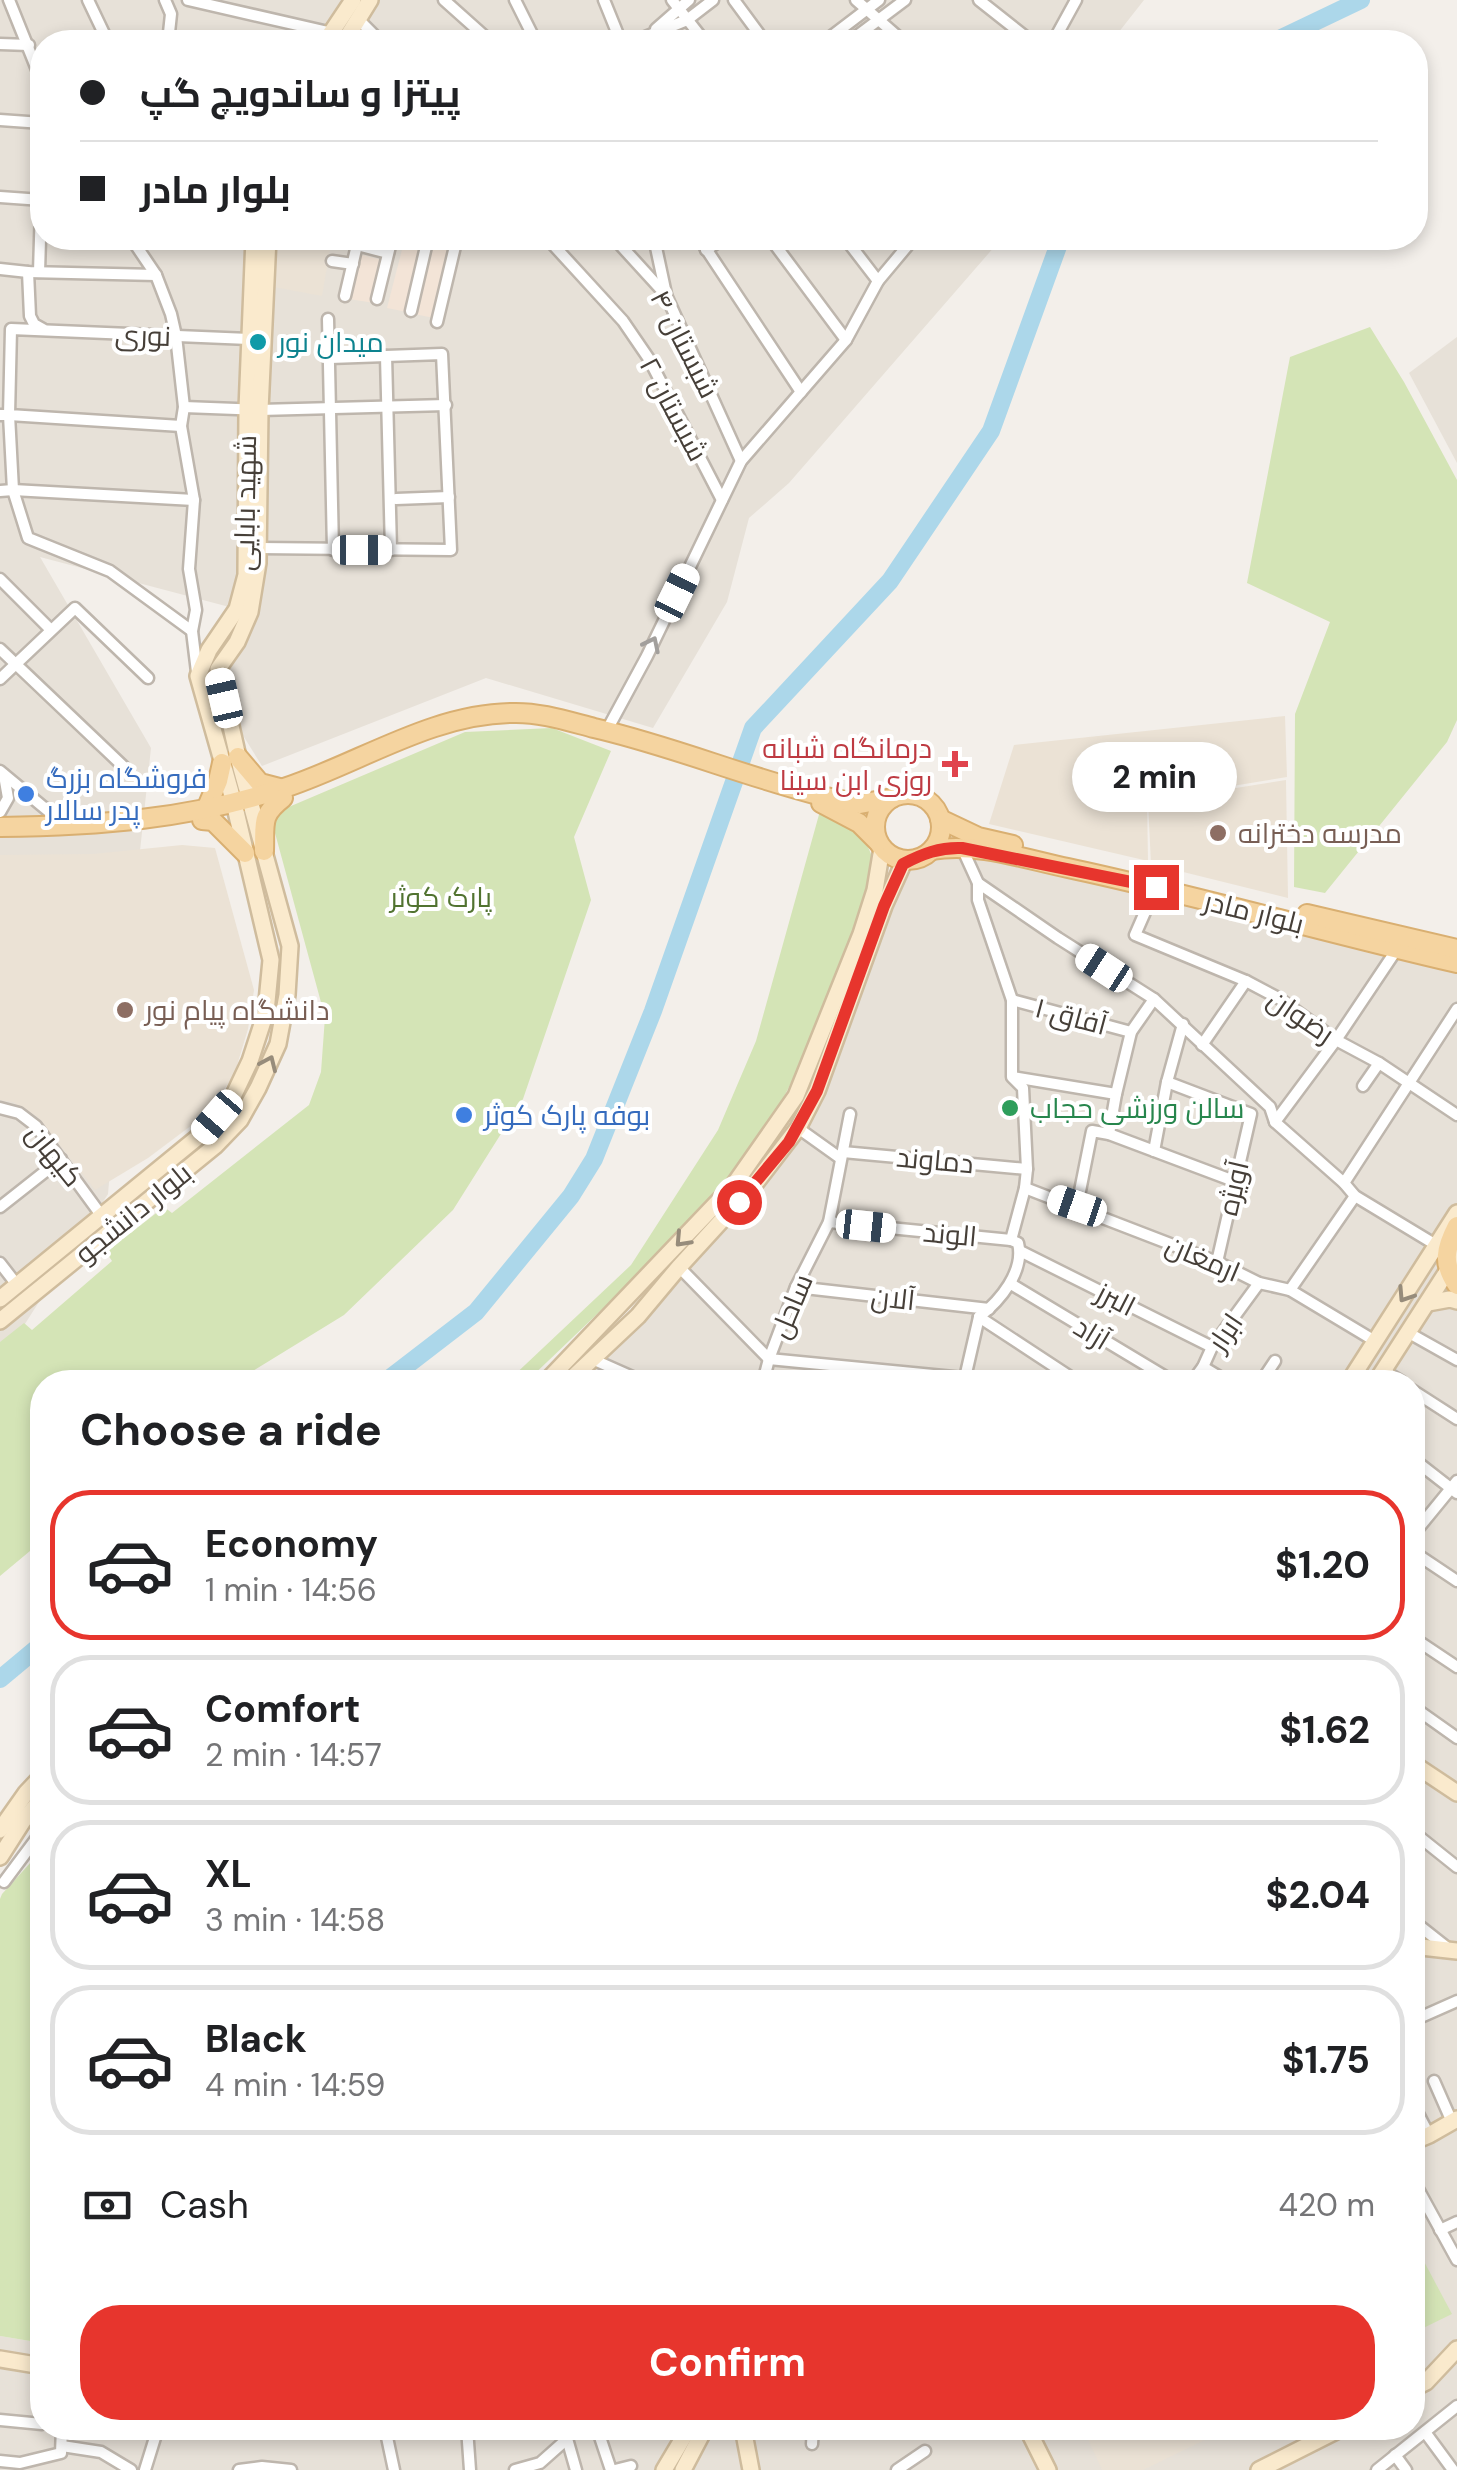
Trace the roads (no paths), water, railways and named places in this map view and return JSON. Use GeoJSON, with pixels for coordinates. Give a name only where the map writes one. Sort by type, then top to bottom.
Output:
{"type":"FeatureCollection","features":[{"type":"Feature","properties":{"kind":"main road"},"geometry":{"type":"LineString","coordinates":[[340,30],[353,0]]}},
{"type":"Feature","properties":{"kind":"main road"},"geometry":{"type":"LineString","coordinates":[[346,30],[370,0]]}},
{"type":"Feature","properties":{"kind":"main road","name":"شهید بابایی"},"geometry":{"type":"LineString","coordinates":[[230,760],[218,668],[237,642],[250,612],[259,548],[249,339],[253,250]]}},
{"type":"Feature","properties":{"kind":"main road","name":"شهید بابایی"},"geometry":{"type":"LineString","coordinates":[[243,805],[198,676],[209,650],[237,609],[246,575],[267,250]]}},
{"type":"Feature","properties":{"kind":"main road"},"geometry":{"type":"LineString","coordinates":[[0,830],[113,832],[204,815],[283,793],[448,730],[492,722],[546,724],[618,735],[818,798],[860,804],[901,795],[921,797],[936,810],[941,830],[938,841],[925,856],[903,864],[817,1091],[798,1128],[638,1316],[581,1370]]}},
{"type":"Feature","properties":{"kind":"main road"},"geometry":{"type":"LineString","coordinates":[[204,815],[230,760],[260,783],[283,793]]}},
{"type":"Feature","properties":{"kind":"main road"},"geometry":{"type":"LineString","coordinates":[[0,830],[204,815],[254,852],[268,809],[283,793]]}},
{"type":"Feature","properties":{"kind":"main road"},"geometry":{"type":"LineString","coordinates":[[818,798],[860,824],[890,856],[908,860]]}},
{"type":"Feature","properties":{"kind":"main road"},"geometry":{"type":"LineString","coordinates":[[557,1370],[733,1186],[796,1096],[861,934],[875,890],[880,845],[875,823],[892,798]]}},
{"type":"Feature","properties":{"kind":"main road","name":"بلوار دانشجو"},"geometry":{"type":"LineString","coordinates":[[0,1299],[203,1133],[232,1101],[266,1012],[271,960],[243,805]]}},
{"type":"Feature","properties":{"kind":"main road","name":"بلوار مادر"},"geometry":{"type":"LineString","coordinates":[[940,819],[978,837],[1457,949]]}},
{"type":"Feature","properties":{"kind":"main road","name":"بلوار مادر"},"geometry":{"type":"LineString","coordinates":[[932,850],[962,848],[1156,887],[1457,963]]}},
{"type":"Feature","properties":{"kind":"main road","name":"بلوار دانشجو"},"geometry":{"type":"LineString","coordinates":[[0,1320],[214,1146],[240,1120],[258,1088],[278,1044],[290,946],[254,852]]}},
{"type":"Feature","properties":{"kind":"main road"},"geometry":{"type":"LineString","coordinates":[[271,960],[290,962]]}},
{"type":"Feature","properties":{"kind":"main road"},"geometry":{"type":"LineString","coordinates":[[1356,1370],[1457,1213]]}},
{"type":"Feature","properties":{"kind":"main road"},"geometry":{"type":"LineString","coordinates":[[1384,1370],[1454,1270],[1447,1254],[1457,1226]]}},
{"type":"Feature","properties":{"kind":"main road"},"geometry":{"type":"LineString","coordinates":[[1428,1303],[1457,1300]]}},
{"type":"Feature","properties":{"kind":"main road"},"geometry":{"type":"LineString","coordinates":[[1425,1770],[1454,1786]]}},
{"type":"Feature","properties":{"kind":"main road"},"geometry":{"type":"LineString","coordinates":[[0,1830],[30,1788]]}},
{"type":"Feature","properties":{"kind":"main road"},"geometry":{"type":"LineString","coordinates":[[0,1857],[30,1814]]}},
{"type":"Feature","properties":{"kind":"main road"},"geometry":{"type":"LineString","coordinates":[[1425,1948],[1454,1951]]}},
{"type":"Feature","properties":{"kind":"main road"},"geometry":{"type":"LineString","coordinates":[[1425,2136],[1455,2120]]}},
{"type":"Feature","properties":{"kind":"main road"},"geometry":{"type":"LineString","coordinates":[[1425,2382],[1457,2348]]}},
{"type":"Feature","properties":{"kind":"main road"},"geometry":{"type":"LineString","coordinates":[[0,2358],[30,2364]]}},
{"type":"Feature","properties":{"kind":"main road"},"geometry":{"type":"LineString","coordinates":[[664,2470],[682,2440]]}},
{"type":"Feature","properties":{"kind":"main road"},"geometry":{"type":"LineString","coordinates":[[683,2470],[699,2440]]}},
{"type":"Feature","properties":{"kind":"main road"},"geometry":{"type":"LineString","coordinates":[[746,2440],[752,2470]]}},
{"type":"Feature","properties":{"kind":"main road"},"geometry":{"type":"LineString","coordinates":[[1033,2440],[1048,2470]]}},
{"type":"Feature","properties":{"kind":"main road"},"geometry":{"type":"LineString","coordinates":[[1263,2469],[1319,2440]]}},
{"type":"Feature","properties":{"kind":"street"},"geometry":{"type":"LineString","coordinates":[[8,0],[30,50]]}},
{"type":"Feature","properties":{"kind":"street"},"geometry":{"type":"LineString","coordinates":[[88,0],[102,30]]}},
{"type":"Feature","properties":{"kind":"street"},"geometry":{"type":"LineString","coordinates":[[165,0],[172,14]]}},
{"type":"Feature","properties":{"kind":"street"},"geometry":{"type":"LineString","coordinates":[[168,30],[178,0]]}},
{"type":"Feature","properties":{"kind":"street"},"geometry":{"type":"LineString","coordinates":[[188,0],[306,30]]}},
{"type":"Feature","properties":{"kind":"street"},"geometry":{"type":"LineString","coordinates":[[444,0],[478,30]]}},
{"type":"Feature","properties":{"kind":"street"},"geometry":{"type":"LineString","coordinates":[[515,0],[530,30]]}},
{"type":"Feature","properties":{"kind":"street"},"geometry":{"type":"LineString","coordinates":[[604,0],[616,30]]}},
{"type":"Feature","properties":{"kind":"street"},"geometry":{"type":"LineString","coordinates":[[654,30],[675,4],[689,0]]}},
{"type":"Feature","properties":{"kind":"street"},"geometry":{"type":"LineString","coordinates":[[661,30],[687,20],[713,0]]}},
{"type":"Feature","properties":{"kind":"street"},"geometry":{"type":"LineString","coordinates":[[734,0],[756,30]]}},
{"type":"Feature","properties":{"kind":"street"},"geometry":{"type":"LineString","coordinates":[[856,0],[889,30]]}},
{"type":"Feature","properties":{"kind":"street"},"geometry":{"type":"LineString","coordinates":[[840,30],[879,0]]}},
{"type":"Feature","properties":{"kind":"street"},"geometry":{"type":"LineString","coordinates":[[866,30],[905,0]]}},
{"type":"Feature","properties":{"kind":"street"},"geometry":{"type":"LineString","coordinates":[[980,0],[1017,30]]}},
{"type":"Feature","properties":{"kind":"street"},"geometry":{"type":"LineString","coordinates":[[1060,30],[1076,0]]}},
{"type":"Feature","properties":{"kind":"street"},"geometry":{"type":"LineString","coordinates":[[675,4],[695,30]]}},
{"type":"Feature","properties":{"kind":"street"},"geometry":{"type":"LineString","coordinates":[[358,19],[369,30]]}},
{"type":"Feature","properties":{"kind":"street"},"geometry":{"type":"LineString","coordinates":[[0,44],[28,46]]}},
{"type":"Feature","properties":{"kind":"street"},"geometry":{"type":"LineString","coordinates":[[0,120],[30,122]]}},
{"type":"Feature","properties":{"kind":"street"},"geometry":{"type":"LineString","coordinates":[[0,197],[30,199]]}},
{"type":"Feature","properties":{"kind":"street"},"geometry":{"type":"LineString","coordinates":[[36,250],[30,316],[43,331]]}},
{"type":"Feature","properties":{"kind":"street"},"geometry":{"type":"LineString","coordinates":[[139,250],[156,275],[176,336],[184,407],[181,426],[194,500],[189,569],[196,610],[192,631],[198,676]]}},
{"type":"Feature","properties":{"kind":"street"},"geometry":{"type":"LineString","coordinates":[[345,296],[356,250]]}},
{"type":"Feature","properties":{"kind":"street"},"geometry":{"type":"LineString","coordinates":[[380,250],[388,253]]}},
{"type":"Feature","properties":{"kind":"street"},"geometry":{"type":"LineString","coordinates":[[377,299],[389,250]]}},
{"type":"Feature","properties":{"kind":"street"},"geometry":{"type":"LineString","coordinates":[[410,311],[425,250]]}},
{"type":"Feature","properties":{"kind":"street"},"geometry":{"type":"LineString","coordinates":[[437,322],[453,250]]}},
{"type":"Feature","properties":{"kind":"street","name":"شبستان ۲"},"geometry":{"type":"LineString","coordinates":[[558,250],[623,321],[649,359],[722,500]]}},
{"type":"Feature","properties":{"kind":"street","name":"شبستان ۴"},"geometry":{"type":"LineString","coordinates":[[625,250],[666,295],[741,461]]}},
{"type":"Feature","properties":{"kind":"street"},"geometry":{"type":"LineString","coordinates":[[657,250],[666,295]]}},
{"type":"Feature","properties":{"kind":"street"},"geometry":{"type":"LineString","coordinates":[[706,250],[801,392]]}},
{"type":"Feature","properties":{"kind":"street"},"geometry":{"type":"LineString","coordinates":[[779,250],[846,340]]}},
{"type":"Feature","properties":{"kind":"street"},"geometry":{"type":"LineString","coordinates":[[855,250],[878,281]]}},
{"type":"Feature","properties":{"kind":"street"},"geometry":{"type":"LineString","coordinates":[[618,735],[741,461],[846,340],[878,281],[904,250]]}},
{"type":"Feature","properties":{"kind":"street"},"geometry":{"type":"LineString","coordinates":[[332,261],[353,264]]}},
{"type":"Feature","properties":{"kind":"street"},"geometry":{"type":"LineString","coordinates":[[0,268],[156,275]]}},
{"type":"Feature","properties":{"kind":"street"},"geometry":{"type":"LineString","coordinates":[[328,319],[333,550]]}},
{"type":"Feature","properties":{"kind":"street"},"geometry":{"type":"LineString","coordinates":[[43,331],[11,329],[6,350],[4,415],[13,490],[28,538],[110,571],[192,631]]}},
{"type":"Feature","properties":{"kind":"street","name":"نوری"},"geometry":{"type":"LineString","coordinates":[[43,331],[249,339]]}},
{"type":"Feature","properties":{"kind":"street"},"geometry":{"type":"LineString","coordinates":[[259,548],[451,550],[442,354],[330,358]]}},
{"type":"Feature","properties":{"kind":"street"},"geometry":{"type":"LineString","coordinates":[[386,356],[390,550]]}},
{"type":"Feature","properties":{"kind":"street"},"geometry":{"type":"LineString","coordinates":[[184,407],[254,410],[446,405]]}},
{"type":"Feature","properties":{"kind":"street"},"geometry":{"type":"LineString","coordinates":[[4,415],[181,426]]}},
{"type":"Feature","properties":{"kind":"street"},"geometry":{"type":"LineString","coordinates":[[0,491],[194,500]]}},
{"type":"Feature","properties":{"kind":"street"},"geometry":{"type":"LineString","coordinates":[[396,499],[449,497]]}},
{"type":"Feature","properties":{"kind":"street"},"geometry":{"type":"LineString","coordinates":[[0,579],[50,629]]}},
{"type":"Feature","properties":{"kind":"street"},"geometry":{"type":"LineString","coordinates":[[0,679],[75,608],[148,678]]}},
{"type":"Feature","properties":{"kind":"street"},"geometry":{"type":"LineString","coordinates":[[0,649],[124,767]]}},
{"type":"Feature","properties":{"kind":"street"},"geometry":{"type":"LineString","coordinates":[[0,812],[8,798],[2,773]]}},
{"type":"Feature","properties":{"kind":"street"},"geometry":{"type":"LineString","coordinates":[[2,773],[66,826]]}},
{"type":"Feature","properties":{"kind":"street"},"geometry":{"type":"LineString","coordinates":[[962,848],[978,883],[978,900],[1012,1000],[1012,1077],[1023,1088],[1027,1169],[1011,1240],[1018,1243],[1020,1251],[1011,1284],[979,1317],[966,1370]]}},
{"type":"Feature","properties":{"kind":"street"},"geometry":{"type":"LineString","coordinates":[[978,883],[1154,999],[1270,1107],[1275,1122],[1355,1196],[1436,1246]]}},
{"type":"Feature","properties":{"kind":"street","name":"رضوان"},"geometry":{"type":"LineString","coordinates":[[1156,887],[1135,936],[1280,999],[1336,1040],[1379,1063],[1457,1115]]}},
{"type":"Feature","properties":{"kind":"street"},"geometry":{"type":"LineString","coordinates":[[1275,1122],[1397,949]]}},
{"type":"Feature","properties":{"kind":"street"},"geometry":{"type":"LineString","coordinates":[[1202,1045],[1246,981]]}},
{"type":"Feature","properties":{"kind":"street"},"geometry":{"type":"LineString","coordinates":[[1109,1134],[1131,1032],[1154,999]]}},
{"type":"Feature","properties":{"kind":"street","name":"آفاق ۱"},"geometry":{"type":"LineString","coordinates":[[1012,1000],[1131,1032]]}},
{"type":"Feature","properties":{"kind":"street"},"geometry":{"type":"LineString","coordinates":[[1344,1183],[1457,1008]]}},
{"type":"Feature","properties":{"kind":"street"},"geometry":{"type":"LineString","coordinates":[[1154,1151],[1167,1082],[1184,1024]]}},
{"type":"Feature","properties":{"kind":"street"},"geometry":{"type":"LineString","coordinates":[[1364,1086],[1379,1063]]}},
{"type":"Feature","properties":{"kind":"street"},"geometry":{"type":"LineString","coordinates":[[1012,1077],[1116,1094]]}},
{"type":"Feature","properties":{"kind":"street","name":"آویژه"},"geometry":{"type":"LineString","coordinates":[[1167,1082],[1250,1114],[1217,1262]]}},
{"type":"Feature","properties":{"kind":"street","name":"کیهان"},"geometry":{"type":"LineString","coordinates":[[0,1108],[19,1113],[36,1126],[100,1215]]}},
{"type":"Feature","properties":{"kind":"street","name":"ساحل"},"geometry":{"type":"LineString","coordinates":[[765,1370],[796,1287],[829,1222],[850,1114]]}},
{"type":"Feature","properties":{"kind":"street"},"geometry":{"type":"LineString","coordinates":[[798,1128],[842,1155]]}},
{"type":"Feature","properties":{"kind":"street"},"geometry":{"type":"LineString","coordinates":[[1077,1206],[1092,1132],[1109,1134],[1234,1181]]}},
{"type":"Feature","properties":{"kind":"street","name":"دماوند"},"geometry":{"type":"LineString","coordinates":[[842,1155],[1027,1169]]}},
{"type":"Feature","properties":{"kind":"street"},"geometry":{"type":"LineString","coordinates":[[0,1206],[61,1159]]}},
{"type":"Feature","properties":{"kind":"street","name":"ارمغان"},"geometry":{"type":"LineString","coordinates":[[1025,1188],[1217,1262],[1260,1283],[1290,1290],[1375,1341]]}},
{"type":"Feature","properties":{"kind":"street"},"geometry":{"type":"LineString","coordinates":[[1290,1290],[1355,1196]]}},
{"type":"Feature","properties":{"kind":"street","name":"الوند"},"geometry":{"type":"LineString","coordinates":[[829,1222],[1011,1240]]}},
{"type":"Feature","properties":{"kind":"street","name":"البرز"},"geometry":{"type":"LineString","coordinates":[[1020,1251],[1212,1347]]}},
{"type":"Feature","properties":{"kind":"street"},"geometry":{"type":"LineString","coordinates":[[0,1264],[17,1285]]}},
{"type":"Feature","properties":{"kind":"street"},"geometry":{"type":"LineString","coordinates":[[678,1267],[768,1360],[866,1370]]}},
{"type":"Feature","properties":{"kind":"street","name":"ابرار"},"geometry":{"type":"LineString","coordinates":[[1201,1370],[1212,1347],[1260,1283]]}},
{"type":"Feature","properties":{"kind":"street","name":"آزاد"},"geometry":{"type":"LineString","coordinates":[[1011,1284],[1154,1370]]}},
{"type":"Feature","properties":{"kind":"street","name":"آلان"},"geometry":{"type":"LineString","coordinates":[[796,1287],[990,1309]]}},
{"type":"Feature","properties":{"kind":"street"},"geometry":{"type":"LineString","coordinates":[[979,1317],[1060,1370]]}},
{"type":"Feature","properties":{"kind":"street"},"geometry":{"type":"LineString","coordinates":[[1409,1332],[1457,1360]]}},
{"type":"Feature","properties":{"kind":"street"},"geometry":{"type":"LineString","coordinates":[[592,1359],[617,1370]]}},
{"type":"Feature","properties":{"kind":"street"},"geometry":{"type":"LineString","coordinates":[[1268,1370],[1274,1361]]}},
{"type":"Feature","properties":{"kind":"street"},"geometry":{"type":"LineString","coordinates":[[1203,1367],[1208,1370]]}},
{"type":"Feature","properties":{"kind":"street"},"geometry":{"type":"LineString","coordinates":[[1425,1399],[1457,1420]]}},
{"type":"Feature","properties":{"kind":"street"},"geometry":{"type":"LineString","coordinates":[[1425,1467],[1455,1488],[1425,1521]]}},
{"type":"Feature","properties":{"kind":"street"},"geometry":{"type":"LineString","coordinates":[[1425,1560],[1457,1581]]}},
{"type":"Feature","properties":{"kind":"street"},"geometry":{"type":"LineString","coordinates":[[1425,1645],[1457,1667]]}},
{"type":"Feature","properties":{"kind":"street"},"geometry":{"type":"LineString","coordinates":[[1425,1715],[1457,1738]]}},
{"type":"Feature","properties":{"kind":"street"},"geometry":{"type":"LineString","coordinates":[[1425,1842],[1457,1867]]}},
{"type":"Feature","properties":{"kind":"street"},"geometry":{"type":"LineString","coordinates":[[4,1882],[30,1847]]}},
{"type":"Feature","properties":{"kind":"street"},"geometry":{"type":"LineString","coordinates":[[1425,1930],[1454,1951]]}},
{"type":"Feature","properties":{"kind":"street"},"geometry":{"type":"LineString","coordinates":[[1425,2016],[1457,2001]]}},
{"type":"Feature","properties":{"kind":"street"},"geometry":{"type":"LineString","coordinates":[[1434,2082],[1455,2120]]}},
{"type":"Feature","properties":{"kind":"street"},"geometry":{"type":"LineString","coordinates":[[1425,2202],[1457,2260]]}},
{"type":"Feature","properties":{"kind":"street"},"geometry":{"type":"LineString","coordinates":[[1440,2230],[1457,2222]]}},
{"type":"Feature","properties":{"kind":"street"},"geometry":{"type":"LineString","coordinates":[[1453,2470],[1425,2432],[1457,2406]]}},
{"type":"Feature","properties":{"kind":"street"},"geometry":{"type":"LineString","coordinates":[[0,2420],[30,2423]]}},
{"type":"Feature","properties":{"kind":"street"},"geometry":{"type":"LineString","coordinates":[[62,2440],[62,2450]]}},
{"type":"Feature","properties":{"kind":"street"},"geometry":{"type":"LineString","coordinates":[[145,2470],[154,2440]]}},
{"type":"Feature","properties":{"kind":"street"},"geometry":{"type":"LineString","coordinates":[[388,2440],[394,2470]]}},
{"type":"Feature","properties":{"kind":"street"},"geometry":{"type":"LineString","coordinates":[[468,2440],[470,2470]]}},
{"type":"Feature","properties":{"kind":"street"},"geometry":{"type":"LineString","coordinates":[[515,2470],[540,2463],[559,2440]]}},
{"type":"Feature","properties":{"kind":"street"},"geometry":{"type":"LineString","coordinates":[[567,2440],[576,2470]]}},
{"type":"Feature","properties":{"kind":"street"},"geometry":{"type":"LineString","coordinates":[[601,2440],[613,2470],[631,2466]]}},
{"type":"Feature","properties":{"kind":"street"},"geometry":{"type":"LineString","coordinates":[[812,2440],[812,2444]]}},
{"type":"Feature","properties":{"kind":"street"},"geometry":{"type":"LineString","coordinates":[[1376,2470],[1415,2440]]}},
{"type":"Feature","properties":{"kind":"street"},"geometry":{"type":"LineString","coordinates":[[0,2461],[34,2465],[62,2450],[100,2452],[131,2470]]}},
{"type":"Feature","properties":{"kind":"street"},"geometry":{"type":"LineString","coordinates":[[896,2470],[925,2451]]}},
{"type":"Feature","properties":{"kind":"street"},"geometry":{"type":"LineString","coordinates":[[1395,2455],[1406,2470]]}},
{"type":"Feature","properties":{"kind":"street"},"geometry":{"type":"LineString","coordinates":[[239,2470],[291,2470]]}},
{"type":"Feature","properties":{"kind":"waterway"},"geometry":{"type":"LineString","coordinates":[[1298,30],[1361,0]]}},
{"type":"Feature","properties":{"kind":"waterway"},"geometry":{"type":"LineString","coordinates":[[401,1370],[476,1312],[571,1196],[594,1159],[653,1011],[753,728],[890,581],[991,431],[1057,250]]}},
{"type":"Feature","properties":{"kind":"waterway"},"geometry":{"type":"LineString","coordinates":[[0,1679],[30,1654]]}},
{"type":"Feature","properties":{"kind":"place","name":"میدان نور"},"geometry":{"type":"Point","coordinates":[258,342]}},
{"type":"Feature","properties":{"kind":"place","name":"درمانگاه شبانه روزی ابن سینا"},"geometry":{"type":"Point","coordinates":[955,764]}},
{"type":"Feature","properties":{"kind":"place","name":"فروشگاه بزرگ پدر سالار"},"geometry":{"type":"Point","coordinates":[26,794]}},
{"type":"Feature","properties":{"kind":"place","name":"مدرسه دخترانه"},"geometry":{"type":"Point","coordinates":[1218,833]}},
{"type":"Feature","properties":{"kind":"place","name":"دانشگاه پیام نور"},"geometry":{"type":"Point","coordinates":[125,1010]}},
{"type":"Feature","properties":{"kind":"place","name":"سالن ورزشی حجاب"},"geometry":{"type":"Point","coordinates":[1010,1108]}},
{"type":"Feature","properties":{"kind":"place","name":"بوفه پارک کوثر"},"geometry":{"type":"Point","coordinates":[464,1115]}},
{"type":"Feature","properties":{"kind":"park label","name":"پارک کوثر"},"geometry":{"type":"Point","coordinates":[441,897]}}]}
